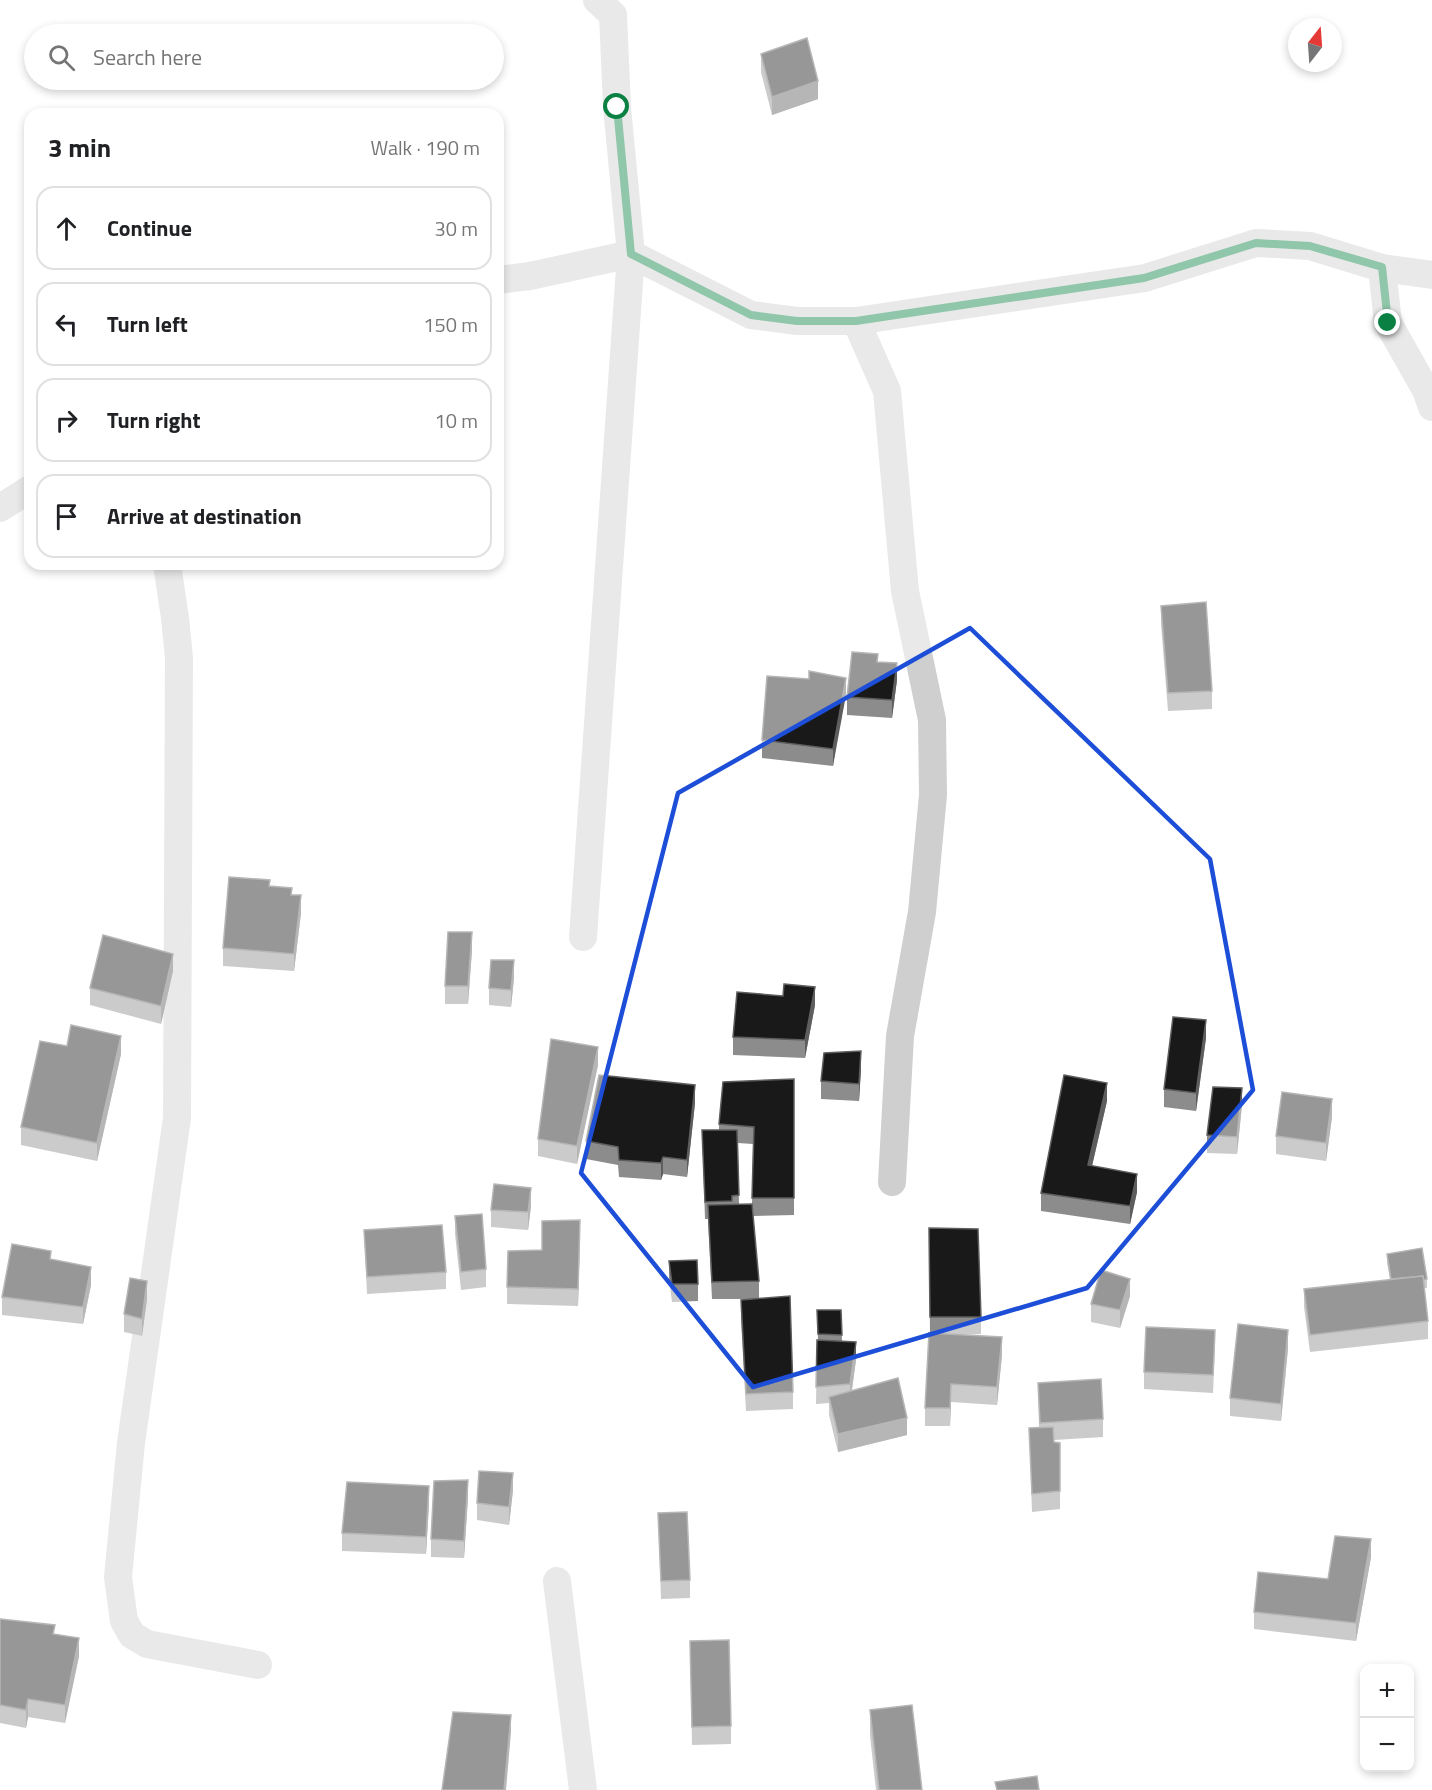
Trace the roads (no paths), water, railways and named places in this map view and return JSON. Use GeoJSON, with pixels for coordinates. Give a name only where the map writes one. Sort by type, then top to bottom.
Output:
{"type":"FeatureCollection","features":[{"type":"Feature","properties":{"kind":"street"},"geometry":{"type":"LineString","coordinates":[[583,937],[631,254],[617,107],[613,15],[597,0]]}},
{"type":"Feature","properties":{"kind":"street"},"geometry":{"type":"LineString","coordinates":[[504,279],[530,276],[631,254],[751,315],[797,321],[856,321],[1144,278],[1256,243],[1310,246],[1382,267],[1432,275]]}},
{"type":"Feature","properties":{"kind":"street"},"geometry":{"type":"LineString","coordinates":[[1382,267],[1388,323],[1426,390],[1432,407]]}},
{"type":"Feature","properties":{"kind":"street"},"geometry":{"type":"LineString","coordinates":[[856,321],[887,391],[906,591],[932,720],[933,795],[922,912],[900,1036],[892,1182]]}},
{"type":"Feature","properties":{"kind":"street"},"geometry":{"type":"LineString","coordinates":[[0,508],[24,493]]}},
{"type":"Feature","properties":{"kind":"street"},"geometry":{"type":"LineString","coordinates":[[168,570],[176,618],[178,658],[177,1118],[131,1443],[118,1577],[124,1620],[132,1635],[147,1644],[258,1665]]}},
{"type":"Feature","properties":{"kind":"street"},"geometry":{"type":"LineString","coordinates":[[557,1581],[583,1790]]}}]}
